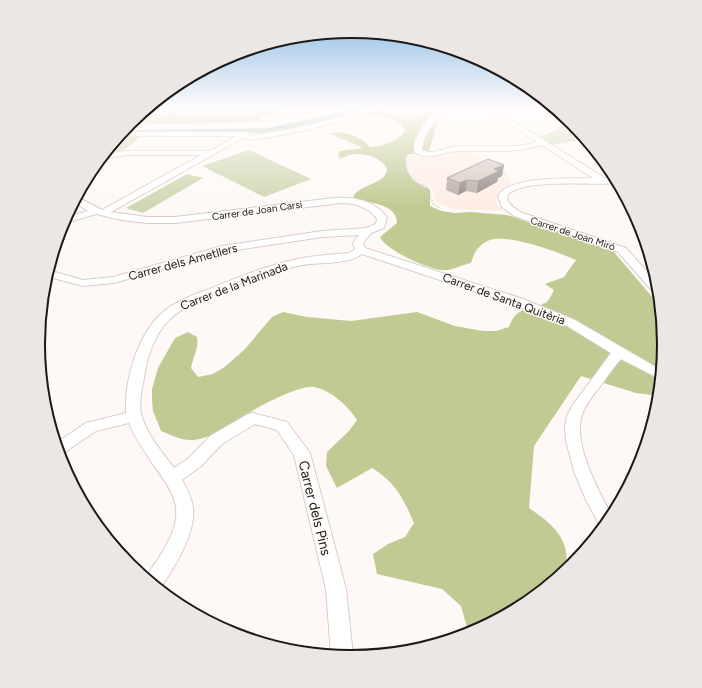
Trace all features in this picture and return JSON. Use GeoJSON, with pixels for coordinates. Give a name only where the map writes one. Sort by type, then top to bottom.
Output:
{"type":"FeatureCollection","features":[{"type":"Feature","properties":{"kind":"street"},"geometry":{"type":"LineString","coordinates":[[127,153],[138,141]]}},
{"type":"Feature","properties":{"kind":"street"},"geometry":{"type":"LineString","coordinates":[[72,218],[97,211],[208,156],[209,153],[232,141]]}},
{"type":"Feature","properties":{"kind":"street"},"geometry":{"type":"LineString","coordinates":[[419,141],[417,145],[418,152],[431,155],[439,155],[452,150],[476,150],[497,153],[508,152],[542,143]]}},
{"type":"Feature","properties":{"kind":"street"},"geometry":{"type":"LineString","coordinates":[[539,141],[603,181],[610,181]]}},
{"type":"Feature","properties":{"kind":"street"},"geometry":{"type":"LineString","coordinates":[[110,156],[127,153],[209,153]]}},
{"type":"Feature","properties":{"kind":"street"},"geometry":{"type":"LineString","coordinates":[[97,211],[198,154]]}},
{"type":"Feature","properties":{"kind":"street","name":"Carrer de Joan Miró"},"geometry":{"type":"LineString","coordinates":[[603,181],[522,185],[508,191],[502,197],[504,207],[517,214],[622,250],[651,283]]}},
{"type":"Feature","properties":{"kind":"street","name":"Carrer de Joan Carsi"},"geometry":{"type":"LineString","coordinates":[[80,203],[97,211],[118,217],[143,220],[205,217],[282,205],[348,200],[367,205],[382,217],[381,226],[367,231]]}},
{"type":"Feature","properties":{"kind":"street"},"geometry":{"type":"LineString","coordinates":[[361,250],[358,243],[367,231]]}},
{"type":"Feature","properties":{"kind":"street","name":"Carrer dels Ametllers"},"geometry":{"type":"LineString","coordinates":[[53,274],[83,282],[114,280],[222,249],[322,234],[367,231]]}},
{"type":"Feature","properties":{"kind":"street","name":"Carrer de Santa Quitèria"},"geometry":{"type":"LineString","coordinates":[[361,250],[519,302],[572,323],[655,372]]}},
{"type":"Feature","properties":{"kind":"street","name":"Carrer de la Marinada"},"geometry":{"type":"LineString","coordinates":[[155,579],[164,567],[177,541],[185,510],[184,499],[149,448],[134,416],[134,397],[144,350],[152,335],[168,314],[178,307],[220,289],[289,264],[352,256],[361,250]]}},
{"type":"Feature","properties":{"kind":"street"},"geometry":{"type":"LineString","coordinates":[[603,516],[592,496],[581,466],[574,440],[573,424],[577,411],[614,358],[621,352]]}},
{"type":"Feature","properties":{"kind":"street"},"geometry":{"type":"LineString","coordinates":[[63,447],[91,427],[134,416]]}},
{"type":"Feature","properties":{"kind":"street","name":"Carrer dels Pins"},"geometry":{"type":"LineString","coordinates":[[171,479],[195,462],[216,440],[253,418],[282,426],[302,453],[336,590],[341,650]]}},
{"type":"Feature","properties":{"kind":"shaded area"},"geometry":{"type":"Polygon","coordinates":[[[459,151],[476,153],[486,162],[502,166],[513,186],[503,189],[497,196],[496,203],[504,211],[453,209],[444,206],[436,201],[432,189],[427,183],[418,182],[407,166],[408,155],[444,155],[459,151]]]}},
{"type":"Feature","properties":{"kind":"green space"},"geometry":{"type":"Polygon","coordinates":[[[122,141],[135,141],[125,149],[114,151],[122,141]]]}},
{"type":"Feature","properties":{"kind":"green space"},"geometry":{"type":"Polygon","coordinates":[[[347,141],[364,141],[371,147],[394,141],[432,141],[428,154],[407,154],[406,158],[406,167],[412,179],[430,190],[430,206],[441,211],[455,213],[470,212],[507,215],[613,251],[653,298],[657,344],[652,395],[636,393],[581,376],[534,446],[529,508],[552,526],[558,533],[566,549],[567,560],[553,574],[521,598],[504,609],[467,627],[461,606],[442,589],[377,574],[373,554],[388,544],[405,537],[414,523],[406,506],[393,485],[372,468],[337,488],[326,466],[327,452],[349,431],[357,420],[349,409],[333,395],[327,391],[314,387],[301,389],[267,403],[209,436],[193,440],[185,440],[161,431],[153,411],[152,389],[158,368],[175,338],[188,332],[197,337],[197,349],[191,368],[198,377],[213,374],[226,366],[245,349],[272,317],[283,312],[307,317],[351,321],[417,312],[455,326],[483,331],[496,331],[509,327],[512,320],[519,312],[539,306],[546,302],[554,290],[545,284],[564,277],[576,260],[533,245],[509,239],[498,239],[490,240],[480,246],[475,252],[471,263],[453,269],[442,270],[417,263],[390,248],[384,242],[380,237],[397,223],[396,216],[387,207],[353,197],[361,189],[383,177],[387,168],[378,159],[365,154],[352,154],[340,159],[338,154],[340,151],[363,148],[347,141]]]}},
{"type":"Feature","properties":{"kind":"green space"},"geometry":{"type":"Polygon","coordinates":[[[543,141],[573,141],[550,145],[543,141]]]}},
{"type":"Feature","properties":{"kind":"green space"},"geometry":{"type":"Polygon","coordinates":[[[249,150],[311,179],[264,197],[202,166],[249,150]]]}},
{"type":"Feature","properties":{"kind":"green space"},"geometry":{"type":"Polygon","coordinates":[[[187,174],[203,178],[143,213],[126,208],[187,174]]]}},
{"type":"Feature","properties":{"kind":"building"},"geometry":{"type":"Polygon","coordinates":[[[488,159],[504,165],[494,169],[499,171],[478,181],[467,180],[460,183],[447,178],[488,159]]]}}]}
